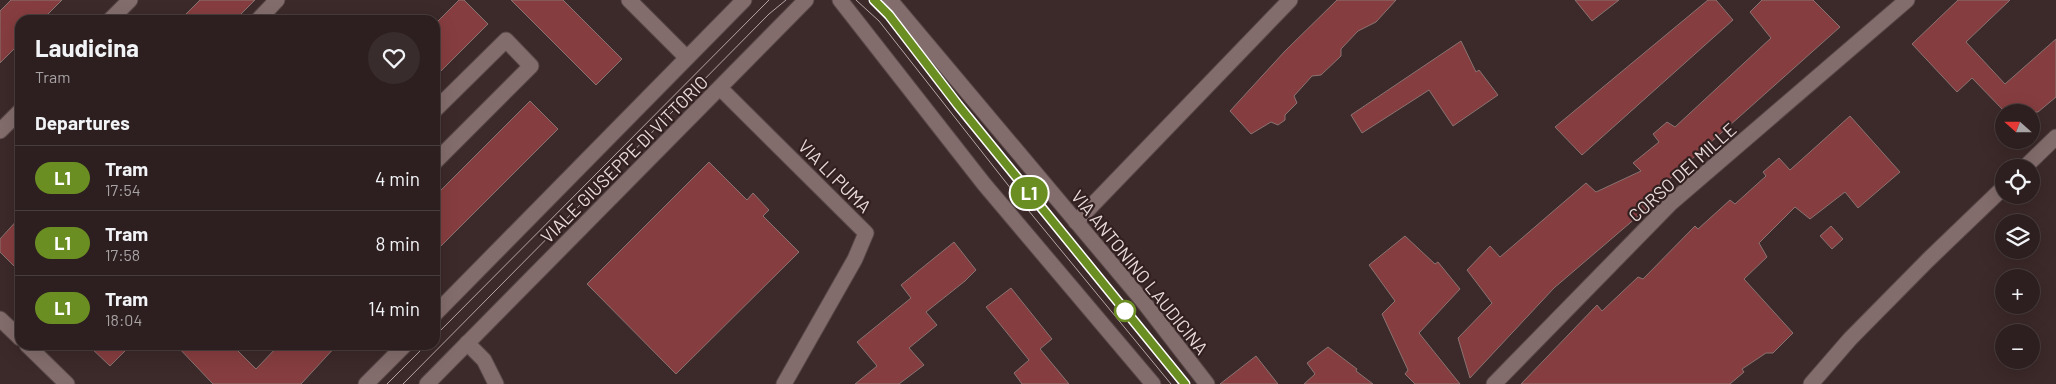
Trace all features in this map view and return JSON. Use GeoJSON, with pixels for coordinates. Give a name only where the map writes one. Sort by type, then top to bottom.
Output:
{"type":"FeatureCollection","features":[{"type":"Feature","properties":{"kind":"street"},"geometry":{"type":"LineString","coordinates":[[115,15],[130,0]]}},
{"type":"Feature","properties":{"kind":"street"},"geometry":{"type":"LineString","coordinates":[[263,15],[277,0]]}},
{"type":"Feature","properties":{"kind":"street"},"geometry":{"type":"LineString","coordinates":[[629,0],[686,58]]}},
{"type":"Feature","properties":{"kind":"street","name":"VIALE GIUSEPPE DI VITTORIO"},"geometry":{"type":"LineString","coordinates":[[440,309],[744,0]]}},
{"type":"Feature","properties":{"kind":"street","name":"VIALE GIUSEPPE DI VITTORIO"},"geometry":{"type":"LineString","coordinates":[[427,384],[806,0]]}},
{"type":"Feature","properties":{"kind":"street"},"geometry":{"type":"LineString","coordinates":[[840,0],[984,184],[1152,384]]}},
{"type":"Feature","properties":{"kind":"street","name":"VIA ANTONINO LAUDICINA"},"geometry":{"type":"LineString","coordinates":[[890,0],[1142,300],[1207,384]]}},
{"type":"Feature","properties":{"kind":"street"},"geometry":{"type":"LineString","coordinates":[[1076,222],[1290,0]]}},
{"type":"Feature","properties":{"kind":"street","name":"CORSO DEI MILLE"},"geometry":{"type":"LineString","coordinates":[[1494,384],[1672,203],[1906,0]]}},
{"type":"Feature","properties":{"kind":"street"},"geometry":{"type":"LineString","coordinates":[[440,105],[506,40],[531,66],[440,157]]}},
{"type":"Feature","properties":{"kind":"street","name":"VIA LI PUMA"},"geometry":{"type":"LineString","coordinates":[[720,88],[866,233],[855,258],[784,384]]}},
{"type":"Feature","properties":{"kind":"street"},"geometry":{"type":"LineString","coordinates":[[0,131],[15,116]]}},
{"type":"Feature","properties":{"kind":"street"},"geometry":{"type":"LineString","coordinates":[[2033,159],[2056,137]]}},
{"type":"Feature","properties":{"kind":"street"},"geometry":{"type":"LineString","coordinates":[[1811,384],[1869,319],[1995,196]]}},
{"type":"Feature","properties":{"kind":"street"},"geometry":{"type":"LineString","coordinates":[[0,319],[15,333]]}},
{"type":"Feature","properties":{"kind":"street"},"geometry":{"type":"LineString","coordinates":[[467,343],[484,360],[496,384]]}},
{"type":"Feature","properties":{"kind":"street"},"geometry":{"type":"LineString","coordinates":[[32,350],[67,384]]}},
{"type":"Feature","properties":{"kind":"street"},"geometry":{"type":"LineString","coordinates":[[366,384],[400,350]]}},
{"type":"Feature","properties":{"kind":"building"},"geometry":{"type":"Polygon","coordinates":[[[11,0],[62,0],[47,15],[15,15],[15,48],[0,63],[0,11],[11,0]]]}},
{"type":"Feature","properties":{"kind":"building"},"geometry":{"type":"Polygon","coordinates":[[[200,0],[255,0],[240,15],[185,15],[200,0]]]}},
{"type":"Feature","properties":{"kind":"building"},"geometry":{"type":"Polygon","coordinates":[[[459,0],[464,0],[488,24],[440,72],[440,19],[459,0]]]}},
{"type":"Feature","properties":{"kind":"building"},"geometry":{"type":"Polygon","coordinates":[[[511,0],[563,0],[622,59],[596,85],[511,0]]]}},
{"type":"Feature","properties":{"kind":"building"},"geometry":{"type":"Polygon","coordinates":[[[1337,0],[1396,0],[1376,22],[1358,31],[1341,49],[1341,56],[1321,75],[1312,76],[1294,96],[1297,103],[1285,115],[1285,120],[1278,125],[1271,122],[1251,134],[1230,111],[1285,51],[1337,0]]]}},
{"type":"Feature","properties":{"kind":"building"},"geometry":{"type":"Polygon","coordinates":[[[1575,0],[1619,0],[1592,21],[1575,0]]]}},
{"type":"Feature","properties":{"kind":"building"},"geometry":{"type":"Polygon","coordinates":[[[1708,0],[1716,0],[1733,20],[1582,155],[1555,127],[1708,0]]]}},
{"type":"Feature","properties":{"kind":"building"},"geometry":{"type":"Polygon","coordinates":[[[1762,0],[1813,0],[1840,27],[1646,200],[1651,205],[1554,288],[1470,378],[1458,338],[1492,303],[1467,270],[1490,246],[1500,257],[1586,183],[1596,192],[1641,171],[1633,163],[1659,142],[1653,134],[1667,122],[1675,127],[1771,38],[1750,12],[1762,0]]]}},
{"type":"Feature","properties":{"kind":"building"},"geometry":{"type":"Polygon","coordinates":[[[1958,0],[2010,0],[1966,42],[2005,84],[2056,39],[2056,97],[2040,110],[2040,104],[1997,104],[1972,78],[1957,92],[1912,44],[1958,0]]]}},
{"type":"Feature","properties":{"kind":"building"},"geometry":{"type":"Polygon","coordinates":[[[1461,41],[1476,72],[1479,70],[1498,95],[1453,126],[1429,90],[1362,133],[1351,115],[1461,41]]]}},
{"type":"Feature","properties":{"kind":"building"},"geometry":{"type":"Polygon","coordinates":[[[530,101],[558,129],[440,247],[440,191],[530,101]]]}},
{"type":"Feature","properties":{"kind":"building"},"geometry":{"type":"Polygon","coordinates":[[[1850,116],[1900,172],[1858,208],[1845,192],[1810,219],[1795,207],[1759,243],[1767,257],[1744,279],[1793,333],[1773,353],[1766,353],[1742,369],[1744,372],[1730,384],[1521,384],[1597,305],[1602,311],[1638,277],[1643,279],[1695,226],[1698,229],[1730,200],[1735,204],[1766,176],[1763,172],[1779,158],[1790,170],[1850,116]]]}},
{"type":"Feature","properties":{"kind":"building"},"geometry":{"type":"Polygon","coordinates":[[[709,162],[747,200],[753,193],[769,210],[763,216],[799,252],[676,374],[587,284],[709,162]]]}},
{"type":"Feature","properties":{"kind":"building"},"geometry":{"type":"Polygon","coordinates":[[[15,222],[15,267],[0,252],[0,239],[15,222]]]}},
{"type":"Feature","properties":{"kind":"building"},"geometry":{"type":"Polygon","coordinates":[[[1831,226],[1843,239],[1832,249],[1820,236],[1831,226]]]}},
{"type":"Feature","properties":{"kind":"building"},"geometry":{"type":"Polygon","coordinates":[[[1405,236],[1435,264],[1438,262],[1460,289],[1419,333],[1460,384],[1415,384],[1405,374],[1408,370],[1382,314],[1395,301],[1369,265],[1405,236]]]}},
{"type":"Feature","properties":{"kind":"building"},"geometry":{"type":"Polygon","coordinates":[[[954,242],[976,270],[926,312],[937,325],[909,348],[924,365],[899,384],[855,384],[877,366],[857,342],[911,298],[901,285],[954,242]]]}},
{"type":"Feature","properties":{"kind":"building"},"geometry":{"type":"Polygon","coordinates":[[[1011,288],[1052,339],[1040,349],[1069,384],[1022,384],[1014,373],[1029,360],[986,307],[1011,288]]]}},
{"type":"Feature","properties":{"kind":"building"},"geometry":{"type":"Polygon","coordinates":[[[1328,347],[1373,384],[1304,384],[1315,374],[1307,363],[1328,347]]]}},
{"type":"Feature","properties":{"kind":"building"},"geometry":{"type":"Polygon","coordinates":[[[93,350],[126,350],[110,366],[93,350]]]}},
{"type":"Feature","properties":{"kind":"building"},"geometry":{"type":"Polygon","coordinates":[[[181,350],[237,350],[256,369],[274,350],[332,350],[301,384],[213,384],[181,350]]]}},
{"type":"Feature","properties":{"kind":"building"},"geometry":{"type":"Polygon","coordinates":[[[1256,356],[1278,384],[1220,384],[1256,356]]]}},
{"type":"Feature","properties":{"kind":"tram line"},"geometry":{"type":"LineString","coordinates":[[440,331],[769,0]]}},
{"type":"Feature","properties":{"kind":"tram line"},"geometry":{"type":"LineString","coordinates":[[440,347],[769,14],[786,0]]}},
{"type":"Feature","properties":{"kind":"tram line"},"geometry":{"type":"LineString","coordinates":[[856,0],[879,21],[1019,199],[1171,384]]}},
{"type":"Feature","properties":{"kind":"tram line"},"geometry":{"type":"LineString","coordinates":[[874,0],[889,15],[958,105],[1185,384]]}},
{"type":"Feature","properties":{"kind":"tram line","name":"L1"},"geometry":{"type":"LineString","coordinates":[[874,0],[889,15],[958,105],[1185,384]]}},
{"type":"Feature","properties":{"kind":"tram line"},"geometry":{"type":"LineString","coordinates":[[387,384],[421,350]]}},
{"type":"Feature","properties":{"kind":"tram line"},"geometry":{"type":"LineString","coordinates":[[403,384],[437,350]]}}]}
